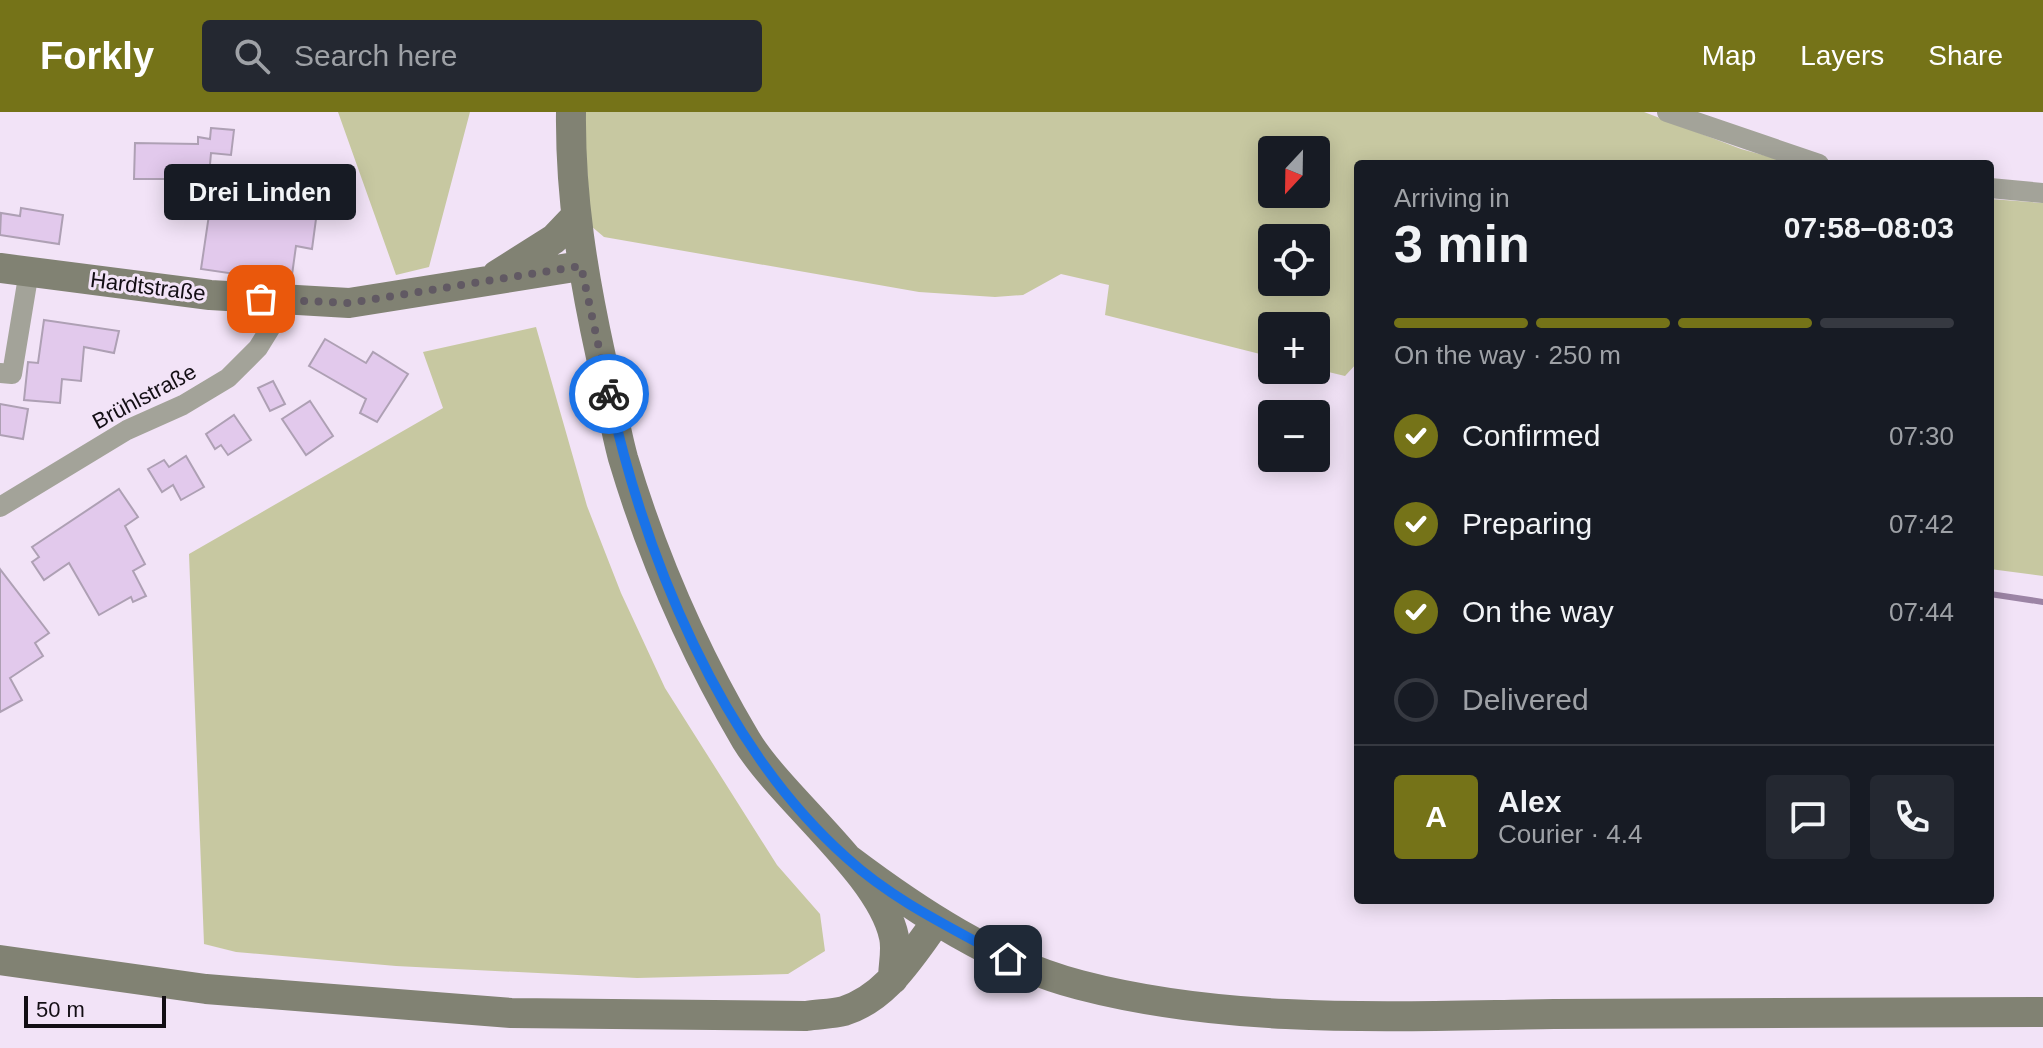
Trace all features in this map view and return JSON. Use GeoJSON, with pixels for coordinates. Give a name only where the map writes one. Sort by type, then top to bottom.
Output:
{"type":"FeatureCollection","features":[{"type":"Feature","properties":{"kind":"main road"},"geometry":{"type":"LineString","coordinates":[[571,112],[570,171],[581,266],[623,457],[662,568],[698,649],[748,742],[795,804],[848,859],[881,905],[894,938],[893,979]]}},
{"type":"Feature","properties":{"kind":"main road"},"geometry":{"type":"LineString","coordinates":[[489,281],[554,239],[575,217]]}},
{"type":"Feature","properties":{"kind":"main road","name":"Hardtstraße"},"geometry":{"type":"LineString","coordinates":[[14,270],[210,295],[349,303],[581,266]]}},
{"type":"Feature","properties":{"kind":"main road"},"geometry":{"type":"LineString","coordinates":[[848,859],[937,921],[1008,959],[1079,985],[1184,1005],[1263,1012],[1449,1015],[2043,1012]]}},
{"type":"Feature","properties":{"kind":"main road"},"geometry":{"type":"LineString","coordinates":[[0,960],[267,995],[511,1013],[806,1016],[843,1011],[872,998],[893,979],[937,921]]}},
{"type":"Feature","properties":{"kind":"street"},"geometry":{"type":"LineString","coordinates":[[1667,112],[1807,160]]}},
{"type":"Feature","properties":{"kind":"street"},"geometry":{"type":"LineString","coordinates":[[1994,188],[2043,193]]}},
{"type":"Feature","properties":{"kind":"street"},"geometry":{"type":"LineString","coordinates":[[0,373],[12,374],[14,270]]}},
{"type":"Feature","properties":{"kind":"street","name":"Brühlstraße"},"geometry":{"type":"LineString","coordinates":[[0,507],[127,430],[183,405],[228,378],[258,348],[287,301]]}},
{"type":"Feature","properties":{"kind":"green space"},"geometry":{"type":"Polygon","coordinates":[[[338,112],[470,112],[429,267],[396,275],[338,112]]]}},
{"type":"Feature","properties":{"kind":"green space"},"geometry":{"type":"Polygon","coordinates":[[[583,112],[1644,112],[1741,149],[1781,160],[1354,160],[1354,366],[1345,376],[1330,372],[1330,312],[1258,312],[1258,353],[1105,315],[1109,285],[1061,274],[1023,295],[995,297],[919,292],[604,237],[591,226],[583,112]]]}},
{"type":"Feature","properties":{"kind":"green space"},"geometry":{"type":"Polygon","coordinates":[[[1994,199],[2043,203],[2043,576],[1994,570],[1994,199]]]}},
{"type":"Feature","properties":{"kind":"green space"},"geometry":{"type":"Polygon","coordinates":[[[536,327],[587,506],[621,593],[665,688],[777,865],[820,914],[825,951],[788,974],[637,978],[396,966],[236,952],[204,944],[189,554],[443,408],[423,352],[536,327]]]}},
{"type":"Feature","properties":{"kind":"building"},"geometry":{"type":"Polygon","coordinates":[[[211,128],[234,130],[231,155],[211,153],[209,176],[185,173],[184,179],[134,179],[135,143],[198,144],[198,137],[210,139],[211,128]]]}},
{"type":"Feature","properties":{"kind":"building"},"geometry":{"type":"Polygon","coordinates":[[[260,174],[293,179],[288,215],[316,219],[312,249],[296,246],[291,282],[201,269],[210,208],[255,214],[260,174]]]}},
{"type":"Feature","properties":{"kind":"building"},"geometry":{"type":"Polygon","coordinates":[[[21,208],[63,215],[59,244],[0,235],[1,213],[20,216],[21,208]]]}},
{"type":"Feature","properties":{"kind":"building"},"geometry":{"type":"Polygon","coordinates":[[[44,320],[119,331],[114,353],[84,347],[81,381],[62,379],[60,403],[24,400],[28,362],[38,363],[44,320]]]}},
{"type":"Feature","properties":{"kind":"building"},"geometry":{"type":"Polygon","coordinates":[[[325,339],[366,363],[373,352],[408,374],[377,422],[360,413],[366,399],[309,366],[325,339]]]}},
{"type":"Feature","properties":{"kind":"building"},"geometry":{"type":"Polygon","coordinates":[[[273,381],[285,404],[270,411],[258,388],[273,381]]]}},
{"type":"Feature","properties":{"kind":"building"},"geometry":{"type":"Polygon","coordinates":[[[310,401],[333,436],[306,455],[282,419],[310,401]]]}},
{"type":"Feature","properties":{"kind":"building"},"geometry":{"type":"Polygon","coordinates":[[[0,404],[28,409],[23,439],[0,435],[0,404]]]}},
{"type":"Feature","properties":{"kind":"building"},"geometry":{"type":"Polygon","coordinates":[[[234,415],[251,440],[228,455],[221,445],[215,449],[206,434],[234,415]]]}},
{"type":"Feature","properties":{"kind":"building"},"geometry":{"type":"Polygon","coordinates":[[[186,456],[204,487],[181,500],[173,485],[162,492],[148,469],[164,460],[169,467],[186,456]]]}},
{"type":"Feature","properties":{"kind":"building"},"geometry":{"type":"Polygon","coordinates":[[[119,489],[138,517],[125,526],[145,564],[133,571],[146,596],[133,602],[131,597],[99,615],[69,563],[44,580],[32,562],[39,557],[32,547],[119,489]]]}},
{"type":"Feature","properties":{"kind":"building"},"geometry":{"type":"Polygon","coordinates":[[[0,569],[49,633],[35,643],[43,656],[10,678],[22,700],[0,712],[0,569]]]}},
{"type":"Feature","properties":{"kind":"waterway"},"geometry":{"type":"LineString","coordinates":[[1994,595],[2043,602]]}},
{"type":"Feature","properties":{"kind":"way so far"},"geometry":{"type":"LineString","coordinates":[[261,299],[349,303],[581,266],[609,394]]}},
{"type":"Feature","properties":{"kind":"place","name":"Drei Linden"},"geometry":{"type":"Point","coordinates":[261,299]}},
{"type":"Feature","properties":{"kind":"route"},"geometry":{"type":"LineString","coordinates":[[609,394],[623,457],[662,568],[704,663],[748,742],[795,804],[848,859],[937,921],[1008,959]]}}]}
